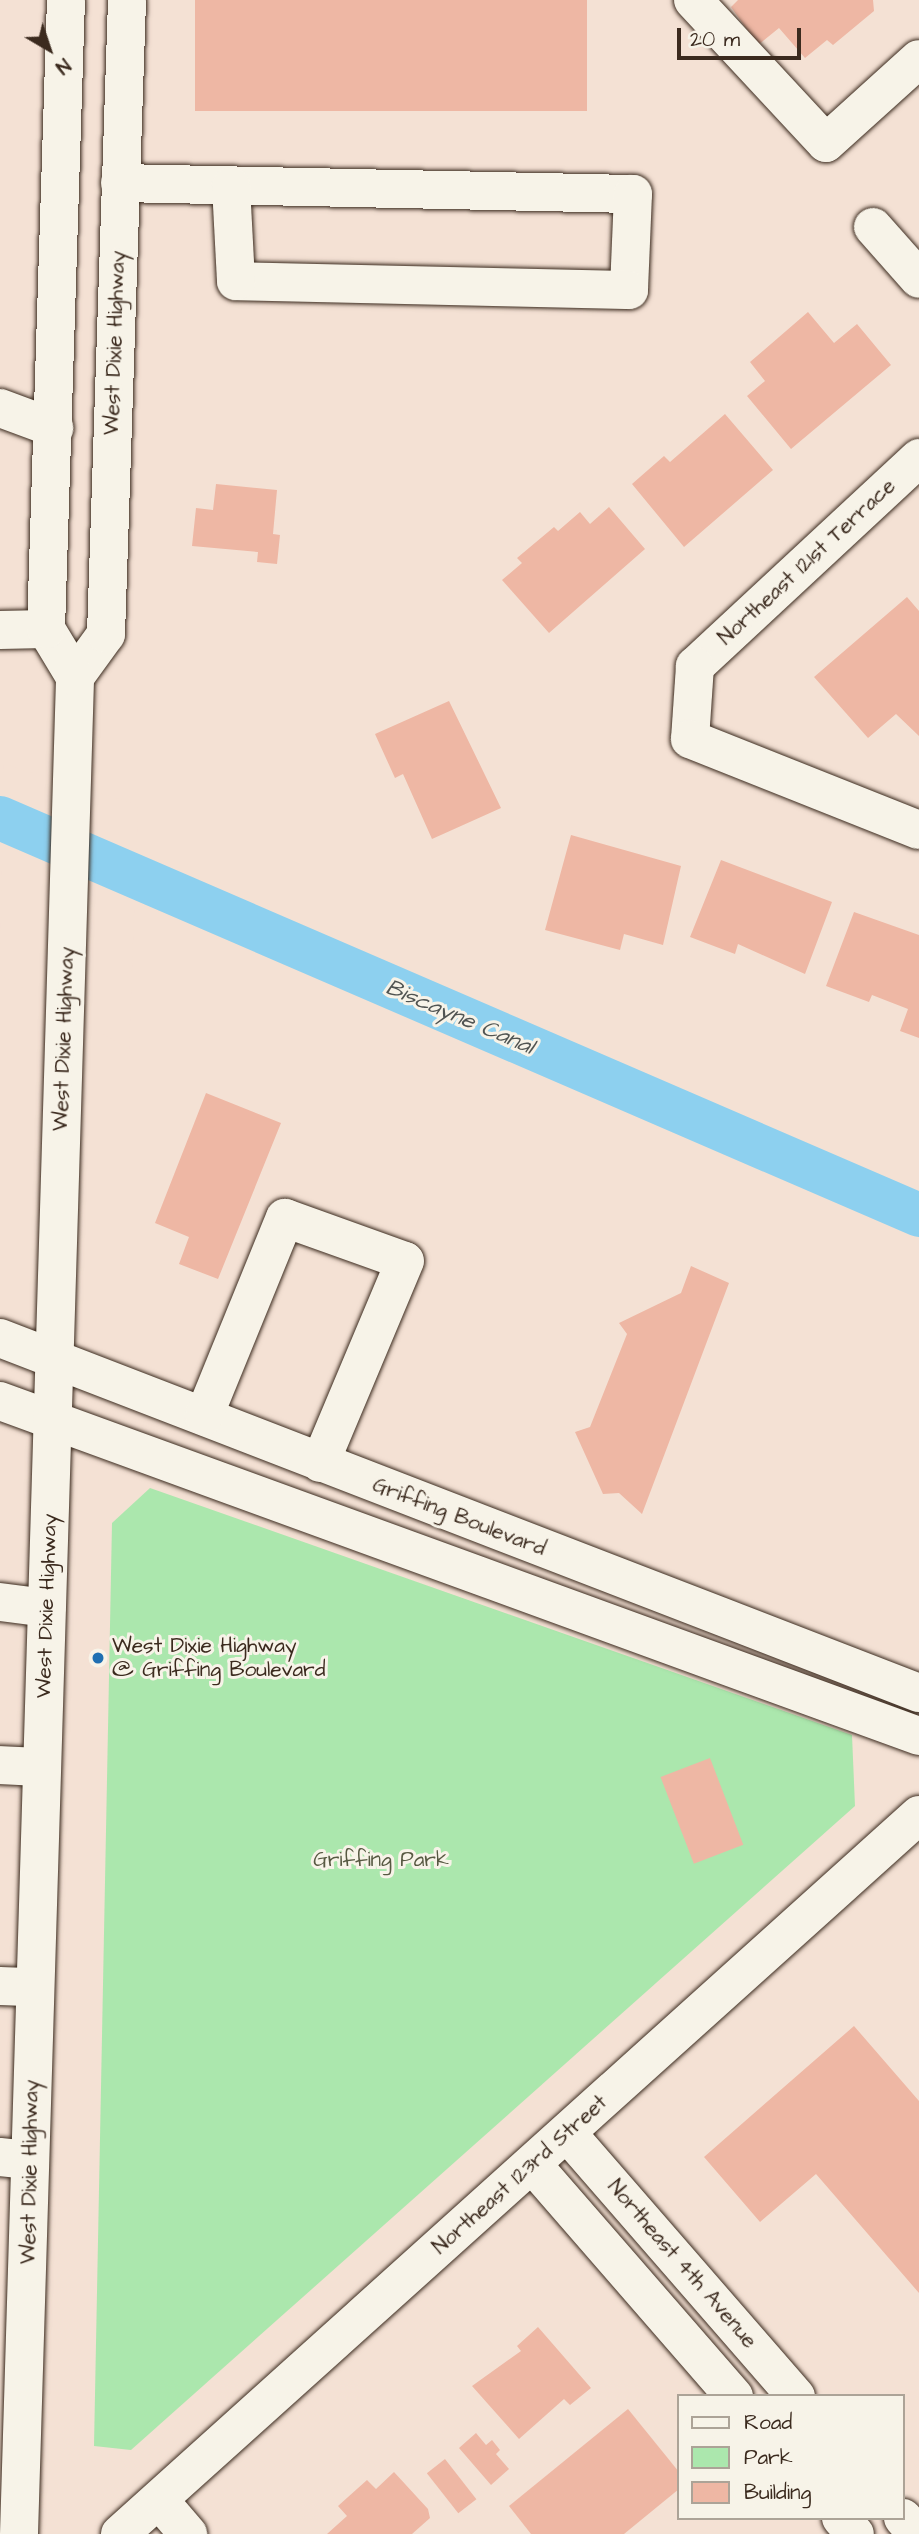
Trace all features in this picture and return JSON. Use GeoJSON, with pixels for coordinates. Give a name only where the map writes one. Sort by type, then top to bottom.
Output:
{"type":"FeatureCollection","features":[{"type":"Feature","properties":{"kind":"street"},"geometry":{"type":"LineString","coordinates":[[66,0],[46,629],[75,677]]}},
{"type":"Feature","properties":{"kind":"street","name":"West Dixie Highway"},"geometry":{"type":"LineString","coordinates":[[19,2534],[15,2158],[17,1987],[41,1767],[55,1421],[62,1051],[75,677],[106,634],[127,0]]}},
{"type":"Feature","properties":{"kind":"street"},"geometry":{"type":"LineString","coordinates":[[693,0],[826,143],[919,59]]}},
{"type":"Feature","properties":{"kind":"street"},"geometry":{"type":"LineString","coordinates":[[120,183],[633,194],[629,290],[236,281],[230,186]]}},
{"type":"Feature","properties":{"kind":"street"},"geometry":{"type":"LineString","coordinates":[[873,227],[919,279]]}},
{"type":"Feature","properties":{"kind":"street"},"geometry":{"type":"LineString","coordinates":[[0,408],[54,428]]}},
{"type":"Feature","properties":{"kind":"street","name":"Northeast 121st Terrace"},"geometry":{"type":"LineString","coordinates":[[919,458],[695,666],[690,739],[919,830]]}},
{"type":"Feature","properties":{"kind":"street"},"geometry":{"type":"LineString","coordinates":[[0,630],[46,629]]}},
{"type":"Feature","properties":{"kind":"street"},"geometry":{"type":"LineString","coordinates":[[204,1416],[285,1218],[405,1261],[320,1463]]}},
{"type":"Feature","properties":{"kind":"street","name":"Griffing Boulevard"},"geometry":{"type":"LineString","coordinates":[[0,1338],[919,1693]]}},
{"type":"Feature","properties":{"kind":"street"},"geometry":{"type":"LineString","coordinates":[[0,1401],[919,1736]]}},
{"type":"Feature","properties":{"kind":"street"},"geometry":{"type":"LineString","coordinates":[[0,1602],[47,1608]]}},
{"type":"Feature","properties":{"kind":"street"},"geometry":{"type":"LineString","coordinates":[[0,1765],[41,1767]]}},
{"type":"Feature","properties":{"kind":"street","name":"Northeast 123rd Street"},"geometry":{"type":"LineString","coordinates":[[120,2534],[174,2522],[532,2164],[919,1815]]}},
{"type":"Feature","properties":{"kind":"street","name":"Northeast 4th Avenue"},"geometry":{"type":"LineString","coordinates":[[568,2133],[794,2394]]}},
{"type":"Feature","properties":{"kind":"street"},"geometry":{"type":"LineString","coordinates":[[532,2164],[732,2394]]}},
{"type":"Feature","properties":{"kind":"street"},"geometry":{"type":"LineString","coordinates":[[843,2520],[855,2534]]}},
{"type":"Feature","properties":{"kind":"green space","name":"Griffing Park"},"geometry":{"type":"Polygon","coordinates":[[[150,1488],[852,1735],[855,1806],[131,2450],[94,2446],[112,1523],[150,1488]]]}},
{"type":"Feature","properties":{"kind":"pier"},"geometry":{"type":"Polygon","coordinates":[[[4,764],[138,805],[129,1049],[0,975],[4,764]]]}},
{"type":"Feature","properties":{"kind":"building"},"geometry":{"type":"Polygon","coordinates":[[[195,0],[587,0],[587,111],[195,111],[195,0]]]}},
{"type":"Feature","properties":{"kind":"building"},"geometry":{"type":"Polygon","coordinates":[[[738,0],[873,0],[874,11],[833,45],[827,40],[805,58],[779,28],[758,45],[731,7],[738,0]]]}},
{"type":"Feature","properties":{"kind":"building"},"geometry":{"type":"Polygon","coordinates":[[[808,312],[834,343],[857,324],[891,365],[791,449],[747,396],[765,381],[750,362],[808,312]]]}},
{"type":"Feature","properties":{"kind":"building"},"geometry":{"type":"Polygon","coordinates":[[[725,414],[773,470],[684,547],[632,484],[664,456],[670,462],[725,414]]]}},
{"type":"Feature","properties":{"kind":"building"},"geometry":{"type":"Polygon","coordinates":[[[216,484],[277,490],[273,534],[280,535],[277,564],[257,562],[258,552],[192,546],[196,508],[213,510],[216,484]]]}},
{"type":"Feature","properties":{"kind":"building"},"geometry":{"type":"Polygon","coordinates":[[[609,507],[645,549],[549,633],[502,580],[522,563],[517,558],[554,527],[558,531],[580,512],[590,524],[609,507]]]}},
{"type":"Feature","properties":{"kind":"building"},"geometry":{"type":"Polygon","coordinates":[[[907,597],[919,611],[919,736],[896,714],[868,738],[814,677],[907,597]]]}},
{"type":"Feature","properties":{"kind":"building"},"geometry":{"type":"Polygon","coordinates":[[[449,701],[501,808],[432,839],[403,774],[395,778],[375,734],[449,701]]]}},
{"type":"Feature","properties":{"kind":"building"},"geometry":{"type":"Polygon","coordinates":[[[571,835],[681,866],[663,945],[624,934],[620,950],[545,930],[571,835]]]}},
{"type":"Feature","properties":{"kind":"building"},"geometry":{"type":"Polygon","coordinates":[[[721,860],[832,902],[805,974],[738,944],[735,954],[690,937],[721,860]]]}},
{"type":"Feature","properties":{"kind":"building"},"geometry":{"type":"Polygon","coordinates":[[[854,912],[919,935],[919,1038],[900,1031],[908,1009],[872,995],[869,1002],[826,986],[854,912]]]}},
{"type":"Feature","properties":{"kind":"building"},"geometry":{"type":"Polygon","coordinates":[[[206,1093],[281,1123],[218,1279],[179,1264],[189,1237],[155,1223],[206,1093]]]}},
{"type":"Feature","properties":{"kind":"building"},"geometry":{"type":"Polygon","coordinates":[[[691,1266],[729,1283],[642,1514],[619,1493],[603,1494],[575,1432],[590,1427],[627,1334],[619,1323],[681,1293],[691,1266]]]}},
{"type":"Feature","properties":{"kind":"building"},"geometry":{"type":"Polygon","coordinates":[[[710,1758],[743,1845],[694,1864],[661,1777],[710,1758]]]}},
{"type":"Feature","properties":{"kind":"building"},"geometry":{"type":"Polygon","coordinates":[[[854,2026],[919,2101],[919,2293],[816,2174],[760,2222],[704,2157],[854,2026]]]}},
{"type":"Feature","properties":{"kind":"building"},"geometry":{"type":"Polygon","coordinates":[[[538,2327],[591,2388],[570,2405],[564,2399],[519,2439],[472,2386],[521,2351],[517,2346],[538,2327]]]}},
{"type":"Feature","properties":{"kind":"building"},"geometry":{"type":"Polygon","coordinates":[[[628,2409],[678,2471],[678,2490],[624,2534],[531,2534],[509,2506],[628,2409]]]}},
{"type":"Feature","properties":{"kind":"building"},"geometry":{"type":"Polygon","coordinates":[[[476,2433],[486,2445],[492,2440],[500,2450],[496,2454],[509,2469],[491,2485],[459,2448],[476,2433]]]}},
{"type":"Feature","properties":{"kind":"building"},"geometry":{"type":"Polygon","coordinates":[[[445,2459],[476,2499],[458,2513],[427,2473],[445,2459]]]}},
{"type":"Feature","properties":{"kind":"building"},"geometry":{"type":"Polygon","coordinates":[[[394,2472],[428,2509],[430,2518],[412,2534],[327,2534],[347,2516],[338,2506],[367,2480],[376,2489],[394,2472]]]}},
{"type":"Feature","properties":{"kind":"waterway","name":"Biscayne Canal"},"geometry":{"type":"LineString","coordinates":[[0,818],[919,1215]]}},
{"type":"Feature","properties":{"kind":"place","name":"West Dixie Highway @ Griffing Boulevard"},"geometry":{"type":"Point","coordinates":[98,1658]}}]}
